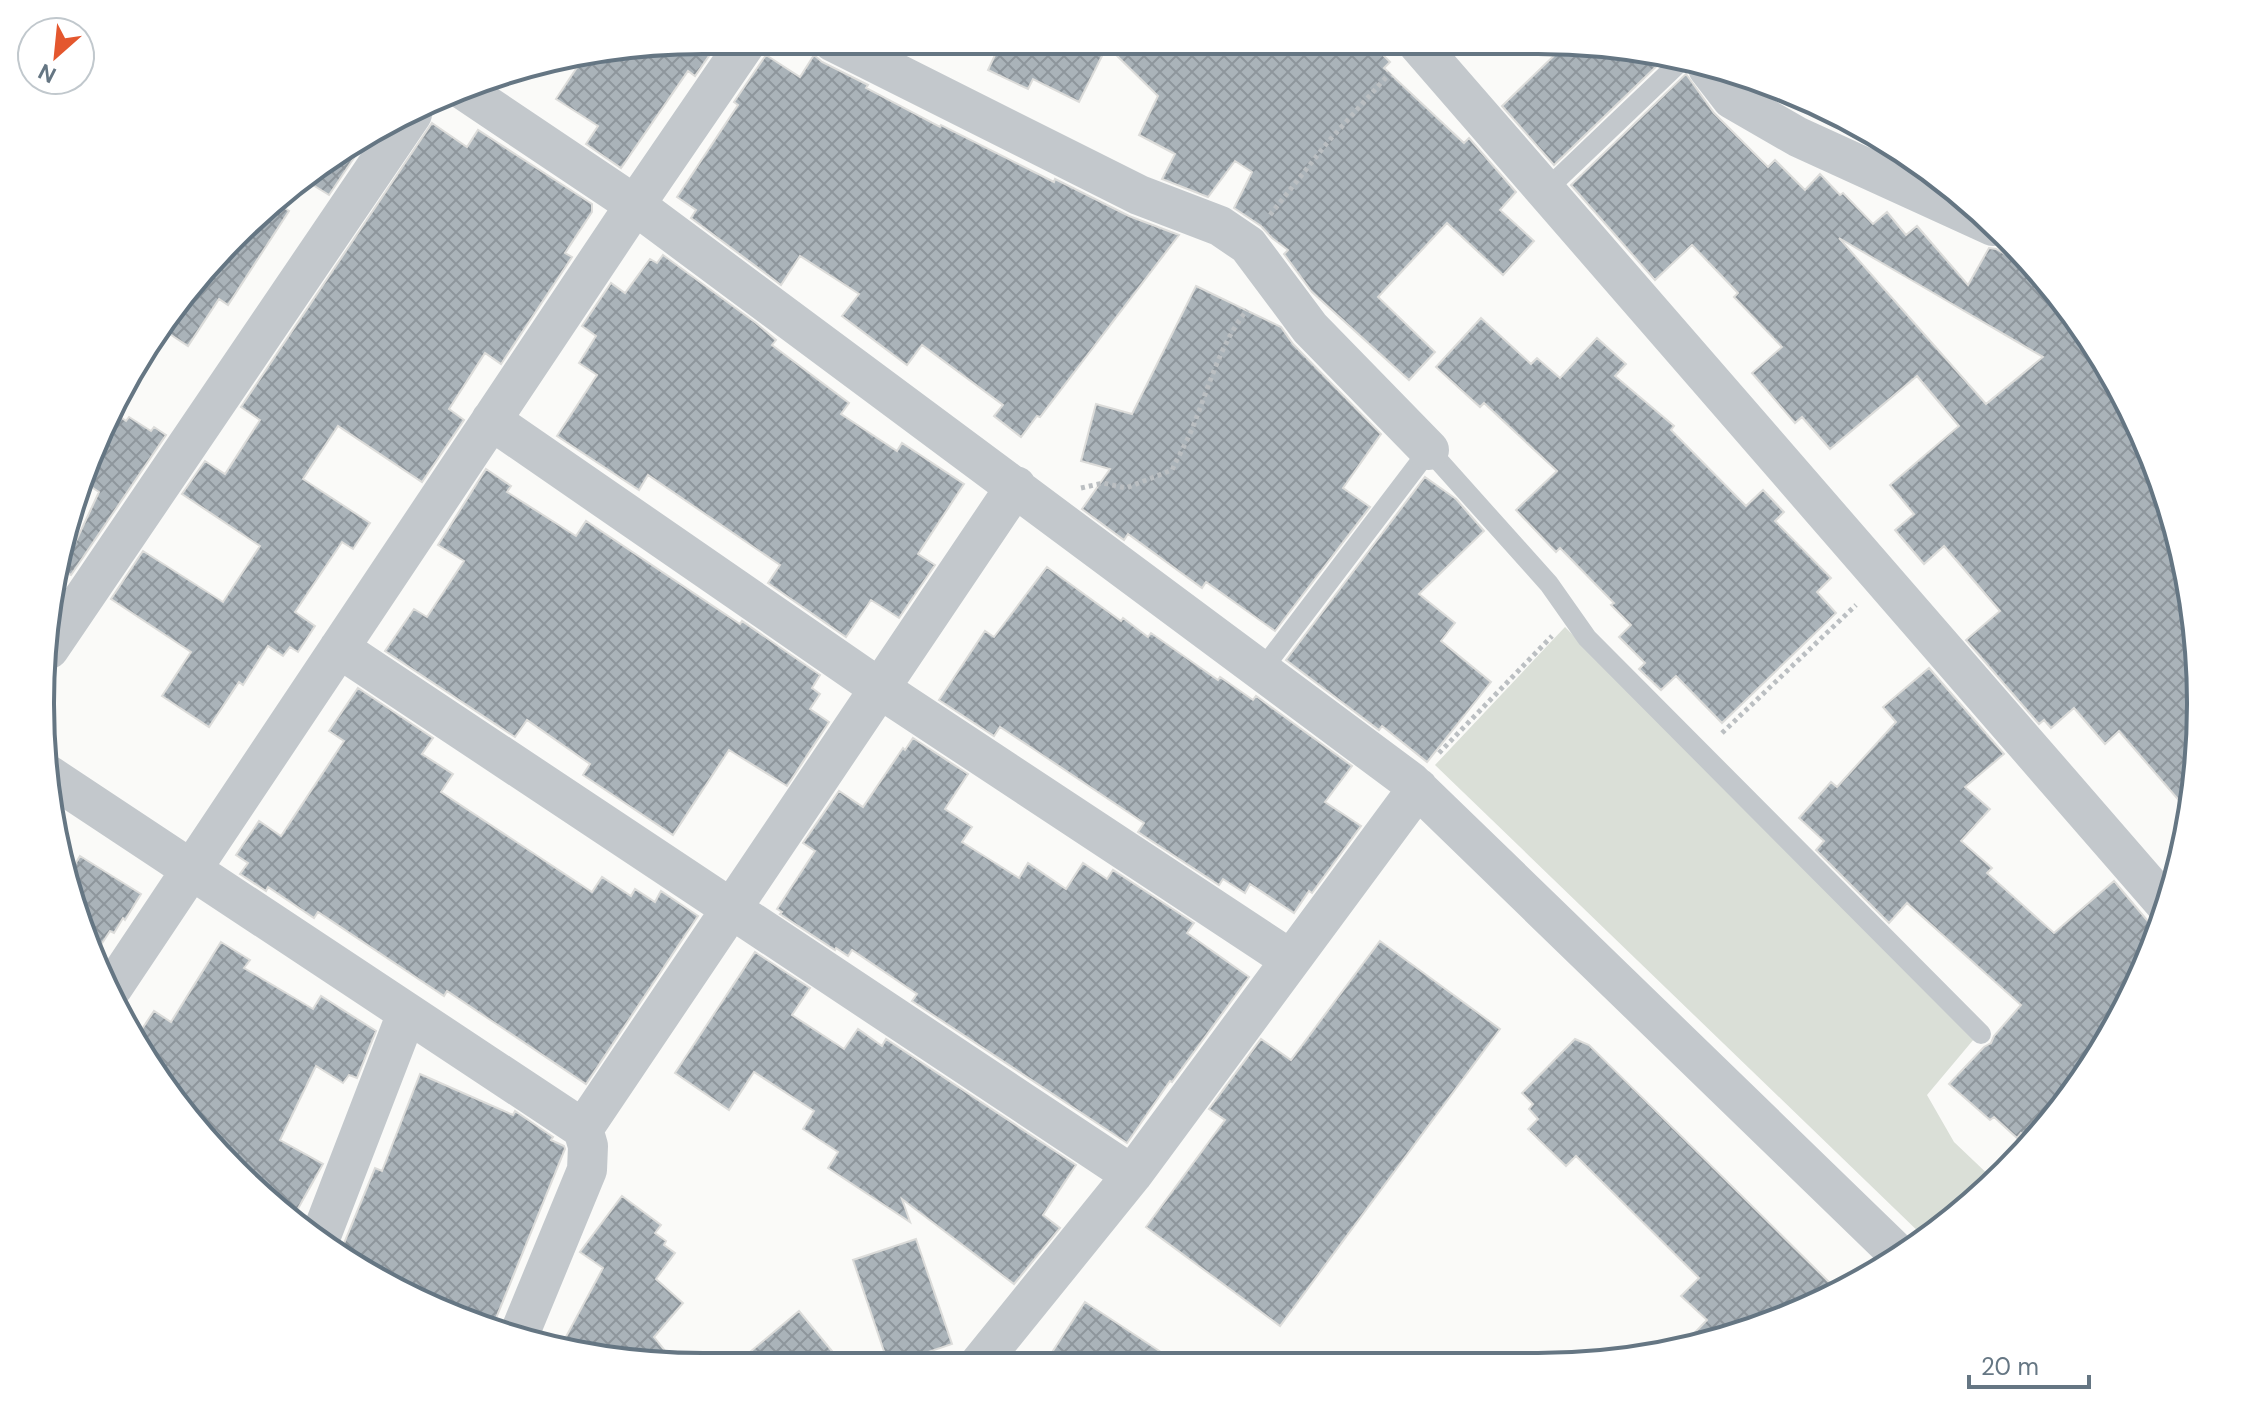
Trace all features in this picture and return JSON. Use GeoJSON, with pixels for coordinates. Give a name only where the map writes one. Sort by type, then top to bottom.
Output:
{"type":"FeatureCollection","features":[{"type":"Feature","properties":{"kind":"street"},"geometry":{"type":"LineString","coordinates":[[117,982],[738,54]]}},
{"type":"Feature","properties":{"kind":"street"},"geometry":{"type":"LineString","coordinates":[[858,54],[1139,195],[1220,226],[1248,245],[1310,328],[1429,450]]}},
{"type":"Feature","properties":{"kind":"street"},"geometry":{"type":"LineString","coordinates":[[1427,54],[2158,896]]}},
{"type":"Feature","properties":{"kind":"street"},"geometry":{"type":"LineString","coordinates":[[1717,79],[1732,99],[1798,137],[1962,212]]}},
{"type":"Feature","properties":{"kind":"street"},"geometry":{"type":"LineString","coordinates":[[473,96],[635,205],[1415,785],[1892,1248]]}},
{"type":"Feature","properties":{"kind":"street"},"geometry":{"type":"LineString","coordinates":[[58,636],[402,128]]}},
{"type":"Feature","properties":{"kind":"street"},"geometry":{"type":"LineString","coordinates":[[491,420],[879,688],[1291,960]]}},
{"type":"Feature","properties":{"kind":"street"},"geometry":{"type":"LineString","coordinates":[[583,1129],[879,688],[1029,497]]}},
{"type":"Feature","properties":{"kind":"street"},"geometry":{"type":"LineString","coordinates":[[339,648],[1132,1175]]}},
{"type":"Feature","properties":{"kind":"street"},"geometry":{"type":"LineString","coordinates":[[59,782],[583,1129],[588,1146],[587,1170],[522,1327]]}},
{"type":"Feature","properties":{"kind":"street"},"geometry":{"type":"LineString","coordinates":[[988,1353],[1132,1175],[1291,960],[1415,785]]}},
{"type":"Feature","properties":{"kind":"street"},"geometry":{"type":"LineString","coordinates":[[323,1230],[407,1013]]}},
{"type":"Feature","properties":{"kind":"lane"},"geometry":{"type":"LineString","coordinates":[[1545,191],[1673,68]]}},
{"type":"Feature","properties":{"kind":"lane"},"geometry":{"type":"LineString","coordinates":[[1261,671],[1429,450],[1549,584],[1587,638],[1981,1034]]}},
{"type":"Feature","properties":{"kind":"path"},"geometry":{"type":"LineString","coordinates":[[1248,245],[1327,143],[1410,54]]}},
{"type":"Feature","properties":{"kind":"path"},"geometry":{"type":"LineString","coordinates":[[1029,497],[1103,483],[1126,488],[1172,470],[1235,324],[1273,278]]}},
{"type":"Feature","properties":{"kind":"path"},"geometry":{"type":"LineString","coordinates":[[1700,754],[1883,579]]}},
{"type":"Feature","properties":{"kind":"path"},"geometry":{"type":"LineString","coordinates":[[1415,785],[1572,616]]}},
{"type":"Feature","properties":{"kind":"shaded area"},"geometry":{"type":"Polygon","coordinates":[[[1565,627],[1974,1039],[1927,1095],[1954,1142],[1986,1173],[1917,1230],[1435,765],[1565,627]]]}},
{"type":"Feature","properties":{"kind":"building"},"geometry":{"type":"Polygon","coordinates":[[[710,54],[695,76],[688,71],[621,168],[586,144],[598,126],[556,99],[578,66],[661,55],[710,54]]]}},
{"type":"Feature","properties":{"kind":"building"},"geometry":{"type":"Polygon","coordinates":[[[995,54],[1103,54],[1079,102],[1033,79],[1028,89],[988,70],[995,54]]]}},
{"type":"Feature","properties":{"kind":"building"},"geometry":{"type":"Polygon","coordinates":[[[1115,54],[1382,54],[1390,62],[1384,68],[1464,143],[1469,138],[1516,192],[1500,210],[1534,241],[1503,275],[1447,223],[1378,297],[1435,352],[1409,380],[1312,292],[1284,254],[1288,250],[1234,208],[1252,172],[1235,161],[1208,197],[1162,179],[1175,154],[1139,135],[1158,96],[1115,54]]]}},
{"type":"Feature","properties":{"kind":"building"},"geometry":{"type":"Polygon","coordinates":[[[1555,54],[1658,65],[1554,165],[1502,106],[1555,54]]]}},
{"type":"Feature","properties":{"kind":"building"},"geometry":{"type":"Polygon","coordinates":[[[766,55],[800,77],[814,55],[868,85],[866,88],[940,127],[1129,216],[1179,235],[1040,417],[1037,416],[1021,437],[994,416],[1003,405],[922,345],[907,365],[842,316],[859,294],[800,256],[781,285],[691,218],[696,210],[677,197],[738,105],[734,102],[766,55]]]}},
{"type":"Feature","properties":{"kind":"building"},"geometry":{"type":"Polygon","coordinates":[[[1686,74],[1714,113],[1768,167],[1775,160],[1805,190],[1820,174],[1873,224],[1887,212],[1906,235],[1917,226],[1968,285],[1989,248],[2008,256],[2053,308],[2100,379],[2138,455],[2153,495],[2175,577],[2186,661],[2186,746],[2179,801],[2119,731],[2105,744],[2074,708],[2051,728],[2044,720],[2039,724],[1966,640],[2000,611],[1944,546],[1924,564],[1895,530],[1914,514],[1890,485],[1959,426],[1917,376],[1830,449],[1802,417],[1795,423],[1752,373],[1782,347],[1734,297],[1738,293],[1692,245],[1655,280],[1571,185],[1686,74]],[[1839,238],[1986,404],[2043,357],[1839,238]]]}},
{"type":"Feature","properties":{"kind":"building"},"geometry":{"type":"Polygon","coordinates":[[[432,123],[467,147],[478,130],[592,204],[592,212],[565,253],[572,257],[501,364],[485,353],[449,409],[464,420],[422,482],[338,426],[303,479],[370,523],[353,549],[342,542],[295,612],[315,626],[298,652],[290,647],[283,656],[268,646],[243,685],[239,682],[209,727],[162,696],[191,652],[111,599],[143,551],[223,602],[260,546],[182,494],[205,461],[225,474],[260,420],[241,407],[432,123]]]}},
{"type":"Feature","properties":{"kind":"building"},"geometry":{"type":"Polygon","coordinates":[[[356,155],[329,195],[313,185],[356,155]]]}},
{"type":"Feature","properties":{"kind":"building"},"geometry":{"type":"Polygon","coordinates":[[[284,208],[289,211],[228,305],[219,299],[188,346],[169,334],[188,308],[244,244],[284,208]]]}},
{"type":"Feature","properties":{"kind":"building"},"geometry":{"type":"Polygon","coordinates":[[[663,255],[756,323],[776,340],[772,345],[849,403],[841,414],[897,451],[902,443],[964,484],[918,554],[935,565],[899,618],[871,600],[846,637],[768,583],[780,565],[648,475],[639,490],[557,436],[597,375],[579,363],[596,336],[582,326],[611,283],[625,293],[650,259],[657,263],[663,255]]]}},
{"type":"Feature","properties":{"kind":"building"},"geometry":{"type":"Polygon","coordinates":[[[1196,286],[1281,327],[1293,344],[1381,434],[1343,488],[1370,507],[1275,631],[1206,582],[1202,588],[1128,534],[1124,540],[1082,509],[1110,469],[1081,461],[1096,404],[1132,414],[1196,286]]]}},
{"type":"Feature","properties":{"kind":"building"},"geometry":{"type":"Polygon","coordinates":[[[1481,318],[1531,364],[1537,358],[1560,378],[1597,338],[1626,364],[1615,376],[1674,426],[1671,430],[1746,506],[1763,490],[1784,512],[1775,521],[1831,578],[1817,592],[1836,613],[1722,723],[1676,676],[1661,690],[1639,669],[1645,663],[1619,637],[1631,625],[1611,605],[1614,603],[1560,548],[1556,552],[1516,510],[1557,471],[1484,403],[1480,407],[1436,367],[1481,318]]]}},
{"type":"Feature","properties":{"kind":"building"},"geometry":{"type":"Polygon","coordinates":[[[120,417],[126,421],[129,417],[151,431],[154,427],[166,435],[71,575],[67,573],[73,547],[99,492],[91,487],[120,417]]]}},
{"type":"Feature","properties":{"kind":"building"},"geometry":{"type":"Polygon","coordinates":[[[486,469],[511,486],[507,492],[576,536],[586,521],[820,675],[812,688],[820,694],[810,709],[829,722],[787,786],[729,750],[673,835],[583,775],[590,764],[527,720],[515,737],[385,651],[414,609],[427,617],[464,561],[438,545],[486,469]]]}},
{"type":"Feature","properties":{"kind":"building"},"geometry":{"type":"Polygon","coordinates":[[[1425,477],[1456,499],[1484,531],[1419,594],[1455,623],[1441,641],[1491,682],[1427,762],[1382,726],[1379,730],[1286,660],[1425,477]]]}},
{"type":"Feature","properties":{"kind":"building"},"geometry":{"type":"Polygon","coordinates":[[[1047,567],[1121,621],[1123,618],[1148,637],[1151,633],[1218,680],[1220,677],[1253,700],[1256,696],[1352,766],[1325,802],[1361,826],[1294,913],[1250,884],[1245,893],[1223,879],[1219,885],[1138,832],[1144,823],[1035,750],[1000,727],[994,736],[939,700],[985,631],[994,637],[1047,567]]]}},
{"type":"Feature","properties":{"kind":"building"},"geometry":{"type":"Polygon","coordinates":[[[1929,668],[2004,754],[1965,787],[1990,809],[1961,841],[1992,868],[1987,873],[2054,933],[2114,881],[2149,923],[2120,991],[2078,1064],[2026,1132],[2017,1138],[1994,1117],[1990,1120],[1949,1084],[1991,1043],[2021,1005],[1907,903],[1889,923],[1816,850],[1824,841],[1799,818],[1831,782],[1837,787],[1896,722],[1883,707],[1929,668]]]}},
{"type":"Feature","properties":{"kind":"building"},"geometry":{"type":"Polygon","coordinates":[[[358,688],[433,738],[422,754],[453,774],[441,792],[592,892],[602,877],[631,896],[635,889],[655,902],[661,891],[698,916],[586,1084],[447,991],[444,996],[318,912],[314,918],[268,887],[266,891],[240,874],[248,863],[236,855],[259,821],[281,836],[344,741],[329,731],[358,688]]]}},
{"type":"Feature","properties":{"kind":"building"},"geometry":{"type":"Polygon","coordinates":[[[913,738],[968,774],[945,809],[972,827],[962,842],[1019,878],[1028,863],[1066,889],[1083,863],[1107,879],[1113,870],[1194,923],[1187,933],[1249,977],[1127,1143],[912,1001],[917,994],[852,950],[848,956],[835,950],[777,909],[815,851],[803,843],[839,791],[863,807],[913,738]]]}},
{"type":"Feature","properties":{"kind":"building"},"geometry":{"type":"Polygon","coordinates":[[[80,856],[141,894],[125,920],[123,918],[114,933],[110,931],[101,946],[88,912],[74,865],[80,856]]]}},
{"type":"Feature","properties":{"kind":"building"},"geometry":{"type":"Polygon","coordinates":[[[1380,941],[1500,1029],[1280,1326],[1146,1227],[1225,1120],[1209,1109],[1261,1039],[1291,1060],[1380,941]]]}},
{"type":"Feature","properties":{"kind":"building"},"geometry":{"type":"Polygon","coordinates":[[[221,942],[250,960],[244,968],[313,1009],[321,996],[376,1031],[357,1078],[349,1075],[343,1083],[316,1066],[280,1140],[323,1164],[297,1210],[244,1163],[215,1132],[163,1064],[142,1029],[154,1011],[171,1022],[221,942]]]}},
{"type":"Feature","properties":{"kind":"building"},"geometry":{"type":"Polygon","coordinates":[[[755,952],[810,988],[792,1015],[844,1049],[858,1029],[882,1046],[886,1039],[1076,1165],[1043,1215],[1060,1228],[1014,1284],[902,1199],[910,1222],[828,1168],[838,1152],[803,1129],[814,1111],[754,1072],[729,1110],[675,1073],[755,952]]]}},
{"type":"Feature","properties":{"kind":"building"},"geometry":{"type":"Polygon","coordinates":[[[1575,1039],[1589,1045],[1830,1283],[1746,1319],[1693,1334],[1707,1320],[1681,1296],[1699,1278],[1576,1156],[1566,1166],[1528,1129],[1538,1119],[1529,1109],[1533,1104],[1522,1093],[1575,1039]]]}},
{"type":"Feature","properties":{"kind":"building"},"geometry":{"type":"Polygon","coordinates":[[[420,1074],[513,1115],[515,1111],[553,1137],[551,1140],[564,1146],[496,1319],[416,1286],[344,1244],[375,1168],[382,1171],[420,1074]]]}},
{"type":"Feature","properties":{"kind":"building"},"geometry":{"type":"Polygon","coordinates":[[[622,1196],[661,1225],[655,1233],[675,1253],[656,1279],[683,1303],[654,1337],[666,1352],[565,1338],[603,1268],[580,1252],[622,1196]]]}},
{"type":"Feature","properties":{"kind":"building"},"geometry":{"type":"Polygon","coordinates":[[[916,1239],[952,1344],[925,1353],[885,1353],[853,1260],[916,1239]]]}},
{"type":"Feature","properties":{"kind":"building"},"geometry":{"type":"Polygon","coordinates":[[[1085,1302],[1162,1353],[1052,1353],[1085,1302]]]}},
{"type":"Feature","properties":{"kind":"building"},"geometry":{"type":"Polygon","coordinates":[[[799,1311],[834,1353],[749,1353],[799,1311]]]}}]}
